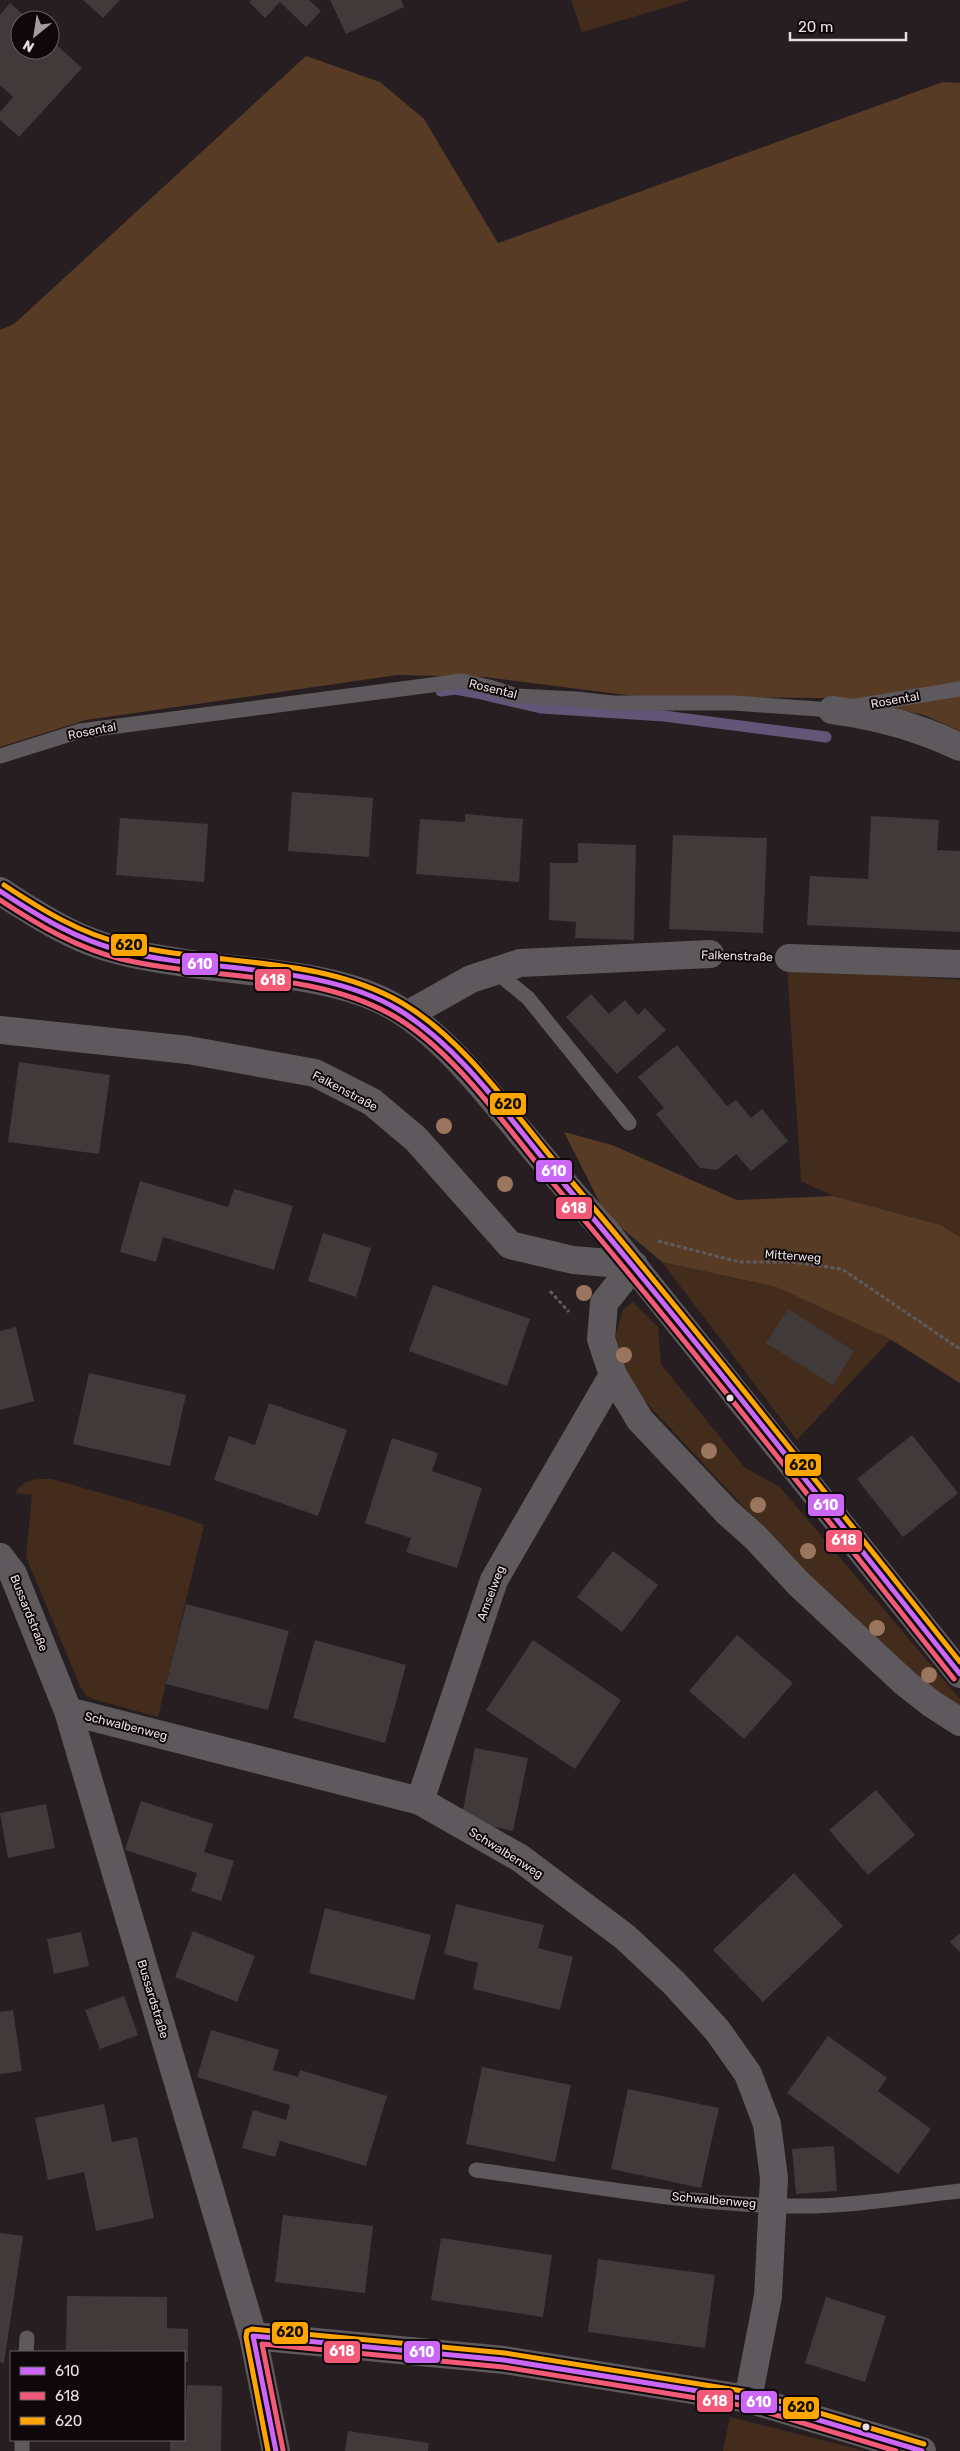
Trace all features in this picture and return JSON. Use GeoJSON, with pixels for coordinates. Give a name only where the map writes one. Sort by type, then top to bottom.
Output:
{"type":"FeatureCollection","features":[{"type":"Feature","properties":{"kind":"street"},"geometry":{"type":"LineString","coordinates":[[832,710],[872,716],[912,727],[960,747]]}},
{"type":"Feature","properties":{"kind":"street"},"geometry":{"type":"LineString","coordinates":[[0,891],[18,904],[89,941],[184,963],[273,973],[355,990],[382,1000],[407,1015],[474,1076],[568,1190],[634,1265],[960,1674]]}},
{"type":"Feature","properties":{"kind":"street","name":"Falkenstraße"},"geometry":{"type":"LineString","coordinates":[[407,1015],[471,979],[520,962],[710,954]]}},
{"type":"Feature","properties":{"kind":"street","name":"Falkenstraße"},"geometry":{"type":"LineString","coordinates":[[789,958],[960,964]]}},
{"type":"Feature","properties":{"kind":"street","name":"Falkenstraße"},"geometry":{"type":"LineString","coordinates":[[0,1030],[188,1050],[315,1072],[372,1102],[416,1139],[510,1245],[572,1260],[634,1265]]}},
{"type":"Feature","properties":{"kind":"street"},"geometry":{"type":"LineString","coordinates":[[634,1265],[604,1304],[601,1339],[613,1375],[640,1420],[727,1512],[755,1537],[799,1584],[904,1682],[932,1704],[960,1722]]}},
{"type":"Feature","properties":{"kind":"street","name":"Amselweg"},"geometry":{"type":"LineString","coordinates":[[420,1801],[494,1580],[613,1375]]}},
{"type":"Feature","properties":{"kind":"street","name":"Bussardstraße"},"geometry":{"type":"LineString","coordinates":[[0,1557],[13,1574],[68,1711],[253,2336],[276,2451]]}},
{"type":"Feature","properties":{"kind":"street","name":"Schwalbenweg"},"geometry":{"type":"LineString","coordinates":[[68,1711],[420,1801],[520,1858],[625,1937],[674,1982],[717,2030],[748,2074],[767,2124],[774,2178],[768,2296],[748,2399]]}},
{"type":"Feature","properties":{"kind":"street"},"geometry":{"type":"LineString","coordinates":[[253,2336],[504,2360],[748,2399],[918,2451]]}},
{"type":"Feature","properties":{"kind":"lane","name":"Rosental"},"geometry":{"type":"LineString","coordinates":[[0,756],[80,731],[462,681],[490,687],[517,696],[613,703],[734,703],[832,710],[960,689]]}},
{"type":"Feature","properties":{"kind":"lane"},"geometry":{"type":"LineString","coordinates":[[495,971],[528,998],[629,1123]]}},
{"type":"Feature","properties":{"kind":"lane","name":"Schwalbenweg"},"geometry":{"type":"LineString","coordinates":[[476,2170],[705,2201],[772,2205],[817,2206],[960,2191]]}},
{"type":"Feature","properties":{"kind":"path","name":"Falkenstraße"},"geometry":{"type":"LineString","coordinates":[[710,954],[789,958]]}},
{"type":"Feature","properties":{"kind":"path","name":"Mitterweg"},"geometry":{"type":"LineString","coordinates":[[656,1240],[739,1262],[791,1262],[842,1269],[960,1349]]}},
{"type":"Feature","properties":{"kind":"path"},"geometry":{"type":"LineString","coordinates":[[547,1287],[572,1316]]}},
{"type":"Feature","properties":{"kind":"shaded area"},"geometry":{"type":"Polygon","coordinates":[[[571,0],[691,0],[582,32],[571,0]]]}},
{"type":"Feature","properties":{"kind":"shaded area"},"geometry":{"type":"Polygon","coordinates":[[[306,56],[380,82],[424,119],[498,243],[943,82],[960,83],[960,731],[924,715],[838,698],[642,697],[485,677],[397,675],[86,720],[0,747],[0,330],[14,324],[306,56]]]}},
{"type":"Feature","properties":{"kind":"shaded area"},"geometry":{"type":"Polygon","coordinates":[[[787,966],[960,980],[960,1237],[941,1225],[833,1196],[801,1181],[787,966]]]}},
{"type":"Feature","properties":{"kind":"shaded area"},"geometry":{"type":"Polygon","coordinates":[[[564,1132],[612,1145],[737,1200],[833,1196],[941,1225],[960,1237],[960,1383],[890,1339],[776,1287],[662,1262],[606,1215],[564,1132]]]}},
{"type":"Feature","properties":{"kind":"shaded area"},"geometry":{"type":"Polygon","coordinates":[[[662,1262],[776,1287],[891,1339],[797,1440],[662,1262]]]}},
{"type":"Feature","properties":{"kind":"shaded area"},"geometry":{"type":"Polygon","coordinates":[[[633,1302],[658,1327],[661,1364],[745,1468],[780,1487],[960,1699],[960,1706],[952,1705],[848,1618],[652,1409],[620,1371],[613,1344],[623,1310],[633,1302]]]}},
{"type":"Feature","properties":{"kind":"shaded area"},"geometry":{"type":"Polygon","coordinates":[[[52,1479],[168,1512],[204,1525],[158,1717],[96,1700],[86,1696],[80,1686],[26,1557],[32,1495],[15,1493],[23,1484],[31,1480],[52,1479]]]}},
{"type":"Feature","properties":{"kind":"shaded area"},"geometry":{"type":"Polygon","coordinates":[[[730,2417],[854,2448],[864,2451],[723,2451],[730,2417]]]}},
{"type":"Feature","properties":{"kind":"building"},"geometry":{"type":"Polygon","coordinates":[[[83,0],[120,0],[103,18],[83,0]]]}},
{"type":"Feature","properties":{"kind":"building"},"geometry":{"type":"Polygon","coordinates":[[[251,0],[309,0],[321,11],[306,27],[280,2],[265,18],[249,2],[251,0]]]}},
{"type":"Feature","properties":{"kind":"building"},"geometry":{"type":"Polygon","coordinates":[[[330,0],[401,0],[404,7],[346,34],[330,0]]]}},
{"type":"Feature","properties":{"kind":"building"},"geometry":{"type":"Polygon","coordinates":[[[10,3],[18,10],[10,10],[10,60],[60,60],[60,48],[82,68],[19,137],[0,120],[0,112],[13,97],[0,85],[0,15],[10,3]]]}},
{"type":"Feature","properties":{"kind":"building"},"geometry":{"type":"Polygon","coordinates":[[[292,792],[373,798],[369,857],[288,851],[292,792]]]}},
{"type":"Feature","properties":{"kind":"building"},"geometry":{"type":"Polygon","coordinates":[[[465,814],[523,819],[519,882],[416,874],[420,819],[465,822],[465,814]]]}},
{"type":"Feature","properties":{"kind":"building"},"geometry":{"type":"Polygon","coordinates":[[[871,816],[939,820],[937,850],[960,851],[960,932],[807,925],[810,876],[868,879],[871,816]]]}},
{"type":"Feature","properties":{"kind":"building"},"geometry":{"type":"Polygon","coordinates":[[[120,818],[208,824],[204,882],[116,875],[120,818]]]}},
{"type":"Feature","properties":{"kind":"building"},"geometry":{"type":"Polygon","coordinates":[[[673,835],[767,838],[763,933],[669,929],[673,835]]]}},
{"type":"Feature","properties":{"kind":"building"},"geometry":{"type":"Polygon","coordinates":[[[578,843],[636,845],[634,940],[575,938],[576,922],[549,920],[550,863],[578,863],[578,843]]]}},
{"type":"Feature","properties":{"kind":"building"},"geometry":{"type":"Polygon","coordinates":[[[591,994],[609,1014],[625,1000],[638,1015],[645,1008],[666,1030],[617,1074],[566,1017],[591,994]]]}},
{"type":"Feature","properties":{"kind":"building"},"geometry":{"type":"Polygon","coordinates":[[[677,1045],[727,1106],[736,1100],[751,1118],[762,1109],[788,1141],[751,1171],[736,1154],[717,1170],[700,1168],[656,1114],[664,1108],[638,1077],[677,1045]]]}},
{"type":"Feature","properties":{"kind":"building"},"geometry":{"type":"Polygon","coordinates":[[[19,1062],[110,1075],[99,1154],[8,1142],[19,1062]]]}},
{"type":"Feature","properties":{"kind":"building"},"geometry":{"type":"Polygon","coordinates":[[[140,1181],[228,1207],[234,1189],[293,1206],[274,1270],[163,1237],[156,1262],[120,1252],[140,1181]]]}},
{"type":"Feature","properties":{"kind":"building"},"geometry":{"type":"Polygon","coordinates":[[[323,1233],[371,1248],[356,1297],[308,1281],[323,1233]]]}},
{"type":"Feature","properties":{"kind":"building"},"geometry":{"type":"Polygon","coordinates":[[[433,1285],[530,1319],[507,1386],[409,1351],[433,1285]]]}},
{"type":"Feature","properties":{"kind":"building"},"geometry":{"type":"Polygon","coordinates":[[[788,1309],[854,1351],[833,1385],[766,1343],[788,1309]]]}},
{"type":"Feature","properties":{"kind":"building"},"geometry":{"type":"Polygon","coordinates":[[[16,1327],[34,1401],[0,1410],[0,1331],[16,1327]]]}},
{"type":"Feature","properties":{"kind":"building"},"geometry":{"type":"Polygon","coordinates":[[[89,1373],[186,1395],[170,1466],[73,1444],[89,1373]]]}},
{"type":"Feature","properties":{"kind":"building"},"geometry":{"type":"Polygon","coordinates":[[[269,1403],[347,1430],[318,1516],[214,1480],[229,1436],[255,1445],[269,1403]]]}},
{"type":"Feature","properties":{"kind":"building"},"geometry":{"type":"Polygon","coordinates":[[[912,1435],[958,1493],[903,1537],[857,1479],[912,1435]]]}},
{"type":"Feature","properties":{"kind":"building"},"geometry":{"type":"Polygon","coordinates":[[[392,1438],[438,1453],[432,1471],[482,1488],[457,1568],[406,1552],[411,1538],[365,1523],[392,1438]]]}},
{"type":"Feature","properties":{"kind":"building"},"geometry":{"type":"Polygon","coordinates":[[[613,1551],[658,1585],[622,1632],[577,1597],[613,1551]]]}},
{"type":"Feature","properties":{"kind":"building"},"geometry":{"type":"Polygon","coordinates":[[[186,1604],[289,1631],[268,1710],[166,1684],[186,1604]]]}},
{"type":"Feature","properties":{"kind":"building"},"geometry":{"type":"Polygon","coordinates":[[[737,1635],[793,1683],[744,1739],[689,1691],[737,1635]]]}},
{"type":"Feature","properties":{"kind":"building"},"geometry":{"type":"Polygon","coordinates":[[[315,1640],[406,1665],[385,1743],[293,1718],[315,1640]]]}},
{"type":"Feature","properties":{"kind":"building"},"geometry":{"type":"Polygon","coordinates":[[[533,1640],[621,1700],[575,1769],[486,1710],[533,1640]]]}},
{"type":"Feature","properties":{"kind":"building"},"geometry":{"type":"Polygon","coordinates":[[[475,1748],[528,1758],[513,1831],[461,1820],[475,1748]]]}},
{"type":"Feature","properties":{"kind":"building"},"geometry":{"type":"Polygon","coordinates":[[[876,1790],[915,1835],[868,1875],[829,1830],[876,1790]]]}},
{"type":"Feature","properties":{"kind":"building"},"geometry":{"type":"Polygon","coordinates":[[[141,1801],[213,1824],[204,1852],[234,1861],[221,1901],[191,1891],[197,1873],[125,1850],[141,1801]]]}},
{"type":"Feature","properties":{"kind":"building"},"geometry":{"type":"Polygon","coordinates":[[[46,1804],[55,1848],[8,1858],[0,1813],[46,1804]]]}},
{"type":"Feature","properties":{"kind":"building"},"geometry":{"type":"Polygon","coordinates":[[[794,1873],[843,1926],[763,2002],[713,1950],[794,1873]]]}},
{"type":"Feature","properties":{"kind":"building"},"geometry":{"type":"Polygon","coordinates":[[[456,1904],[544,1925],[538,1948],[573,1957],[560,2010],[473,1989],[478,1963],[444,1954],[456,1904]]]}},
{"type":"Feature","properties":{"kind":"building"},"geometry":{"type":"Polygon","coordinates":[[[325,1908],[431,1935],[414,2000],[309,1973],[325,1908]]]}},
{"type":"Feature","properties":{"kind":"building"},"geometry":{"type":"Polygon","coordinates":[[[193,1931],[255,1956],[237,2002],[175,1977],[193,1931]]]}},
{"type":"Feature","properties":{"kind":"building"},"geometry":{"type":"Polygon","coordinates":[[[81,1932],[89,1966],[54,1974],[47,1939],[81,1932]]]}},
{"type":"Feature","properties":{"kind":"building"},"geometry":{"type":"Polygon","coordinates":[[[960,1933],[960,1952],[950,1942],[960,1933]]]}},
{"type":"Feature","properties":{"kind":"building"},"geometry":{"type":"Polygon","coordinates":[[[124,1996],[138,2035],[100,2049],[85,2010],[124,1996]]]}},
{"type":"Feature","properties":{"kind":"building"},"geometry":{"type":"Polygon","coordinates":[[[13,2010],[22,2071],[0,2074],[0,2012],[13,2010]]]}},
{"type":"Feature","properties":{"kind":"building"},"geometry":{"type":"Polygon","coordinates":[[[211,2030],[279,2050],[273,2070],[298,2077],[300,2070],[387,2096],[366,2166],[280,2141],[275,2157],[242,2148],[253,2110],[286,2120],[290,2105],[197,2077],[211,2030]]]}},
{"type":"Feature","properties":{"kind":"building"},"geometry":{"type":"Polygon","coordinates":[[[828,2036],[887,2078],[878,2091],[931,2129],[898,2174],[787,2093],[828,2036]]]}},
{"type":"Feature","properties":{"kind":"building"},"geometry":{"type":"Polygon","coordinates":[[[482,2067],[571,2085],[555,2162],[466,2144],[482,2067]]]}},
{"type":"Feature","properties":{"kind":"building"},"geometry":{"type":"Polygon","coordinates":[[[628,2089],[719,2108],[701,2188],[611,2169],[628,2089]]]}},
{"type":"Feature","properties":{"kind":"building"},"geometry":{"type":"Polygon","coordinates":[[[104,2104],[112,2142],[137,2137],[154,2218],[96,2231],[84,2172],[48,2180],[35,2118],[104,2104]]]}},
{"type":"Feature","properties":{"kind":"building"},"geometry":{"type":"Polygon","coordinates":[[[834,2146],[837,2191],[796,2194],[792,2149],[834,2146]]]}},
{"type":"Feature","properties":{"kind":"building"},"geometry":{"type":"Polygon","coordinates":[[[283,2215],[373,2226],[365,2293],[275,2282],[283,2215]]]}},
{"type":"Feature","properties":{"kind":"building"},"geometry":{"type":"Polygon","coordinates":[[[0,2233],[23,2236],[4,2363],[0,2362],[0,2233]]]}},
{"type":"Feature","properties":{"kind":"building"},"geometry":{"type":"Polygon","coordinates":[[[441,2238],[552,2255],[543,2317],[431,2300],[441,2238]]]}},
{"type":"Feature","properties":{"kind":"building"},"geometry":{"type":"Polygon","coordinates":[[[598,2259],[715,2275],[705,2348],[588,2332],[598,2259]]]}},
{"type":"Feature","properties":{"kind":"building"},"geometry":{"type":"Polygon","coordinates":[[[67,2296],[167,2297],[167,2328],[188,2329],[188,2362],[185,2362],[185,2351],[66,2350],[67,2296]]]}},
{"type":"Feature","properties":{"kind":"building"},"geometry":{"type":"Polygon","coordinates":[[[826,2297],[886,2316],[865,2382],[805,2363],[826,2297]]]}},
{"type":"Feature","properties":{"kind":"building"},"geometry":{"type":"Polygon","coordinates":[[[187,2385],[222,2386],[221,2451],[170,2451],[170,2441],[185,2441],[187,2385]]]}},
{"type":"Feature","properties":{"kind":"building"},"geometry":{"type":"Polygon","coordinates":[[[348,2431],[429,2443],[428,2451],[345,2451],[348,2431]]]}},
{"type":"Feature","properties":{"kind":"waterway"},"geometry":{"type":"LineString","coordinates":[[441,691],[455,689],[541,708],[664,716],[826,737]]}},
{"type":"Feature","properties":{"kind":"transit line","name":"620"},"geometry":{"type":"LineString","coordinates":[[4,885],[77,928],[109,940],[159,951],[302,969],[336,977],[370,988],[402,1003],[426,1019],[470,1059],[510,1106],[716,1356],[960,1662]]}},
{"type":"Feature","properties":{"kind":"transit line","name":"610"},"geometry":{"type":"LineString","coordinates":[[0,891],[58,926],[105,946],[156,958],[300,976],[335,984],[369,995],[399,1010],[422,1026],[444,1045],[486,1088],[712,1363],[960,1674]]}},
{"type":"Feature","properties":{"kind":"transit line","name":"618"},"geometry":{"type":"LineString","coordinates":[[0,900],[58,935],[89,949],[121,959],[155,966],[259,978],[328,990],[361,1001],[392,1015],[415,1030],[458,1069],[498,1114],[705,1366],[954,1679]]}},
{"type":"Feature","properties":{"kind":"transit line","name":"620"},"geometry":{"type":"LineString","coordinates":[[268,2451],[246,2337],[247,2331],[252,2329],[505,2353],[749,2392],[924,2444]]}},
{"type":"Feature","properties":{"kind":"transit line","name":"610"},"geometry":{"type":"LineString","coordinates":[[253,2336],[504,2360],[748,2399],[922,2451]]}},
{"type":"Feature","properties":{"kind":"transit line","name":"610"},"geometry":{"type":"LineString","coordinates":[[253,2336],[276,2451]]}},
{"type":"Feature","properties":{"kind":"transit line","name":"618"},"geometry":{"type":"LineString","coordinates":[[283,2450],[262,2344],[503,2367],[746,2406],[896,2451]]}}]}
